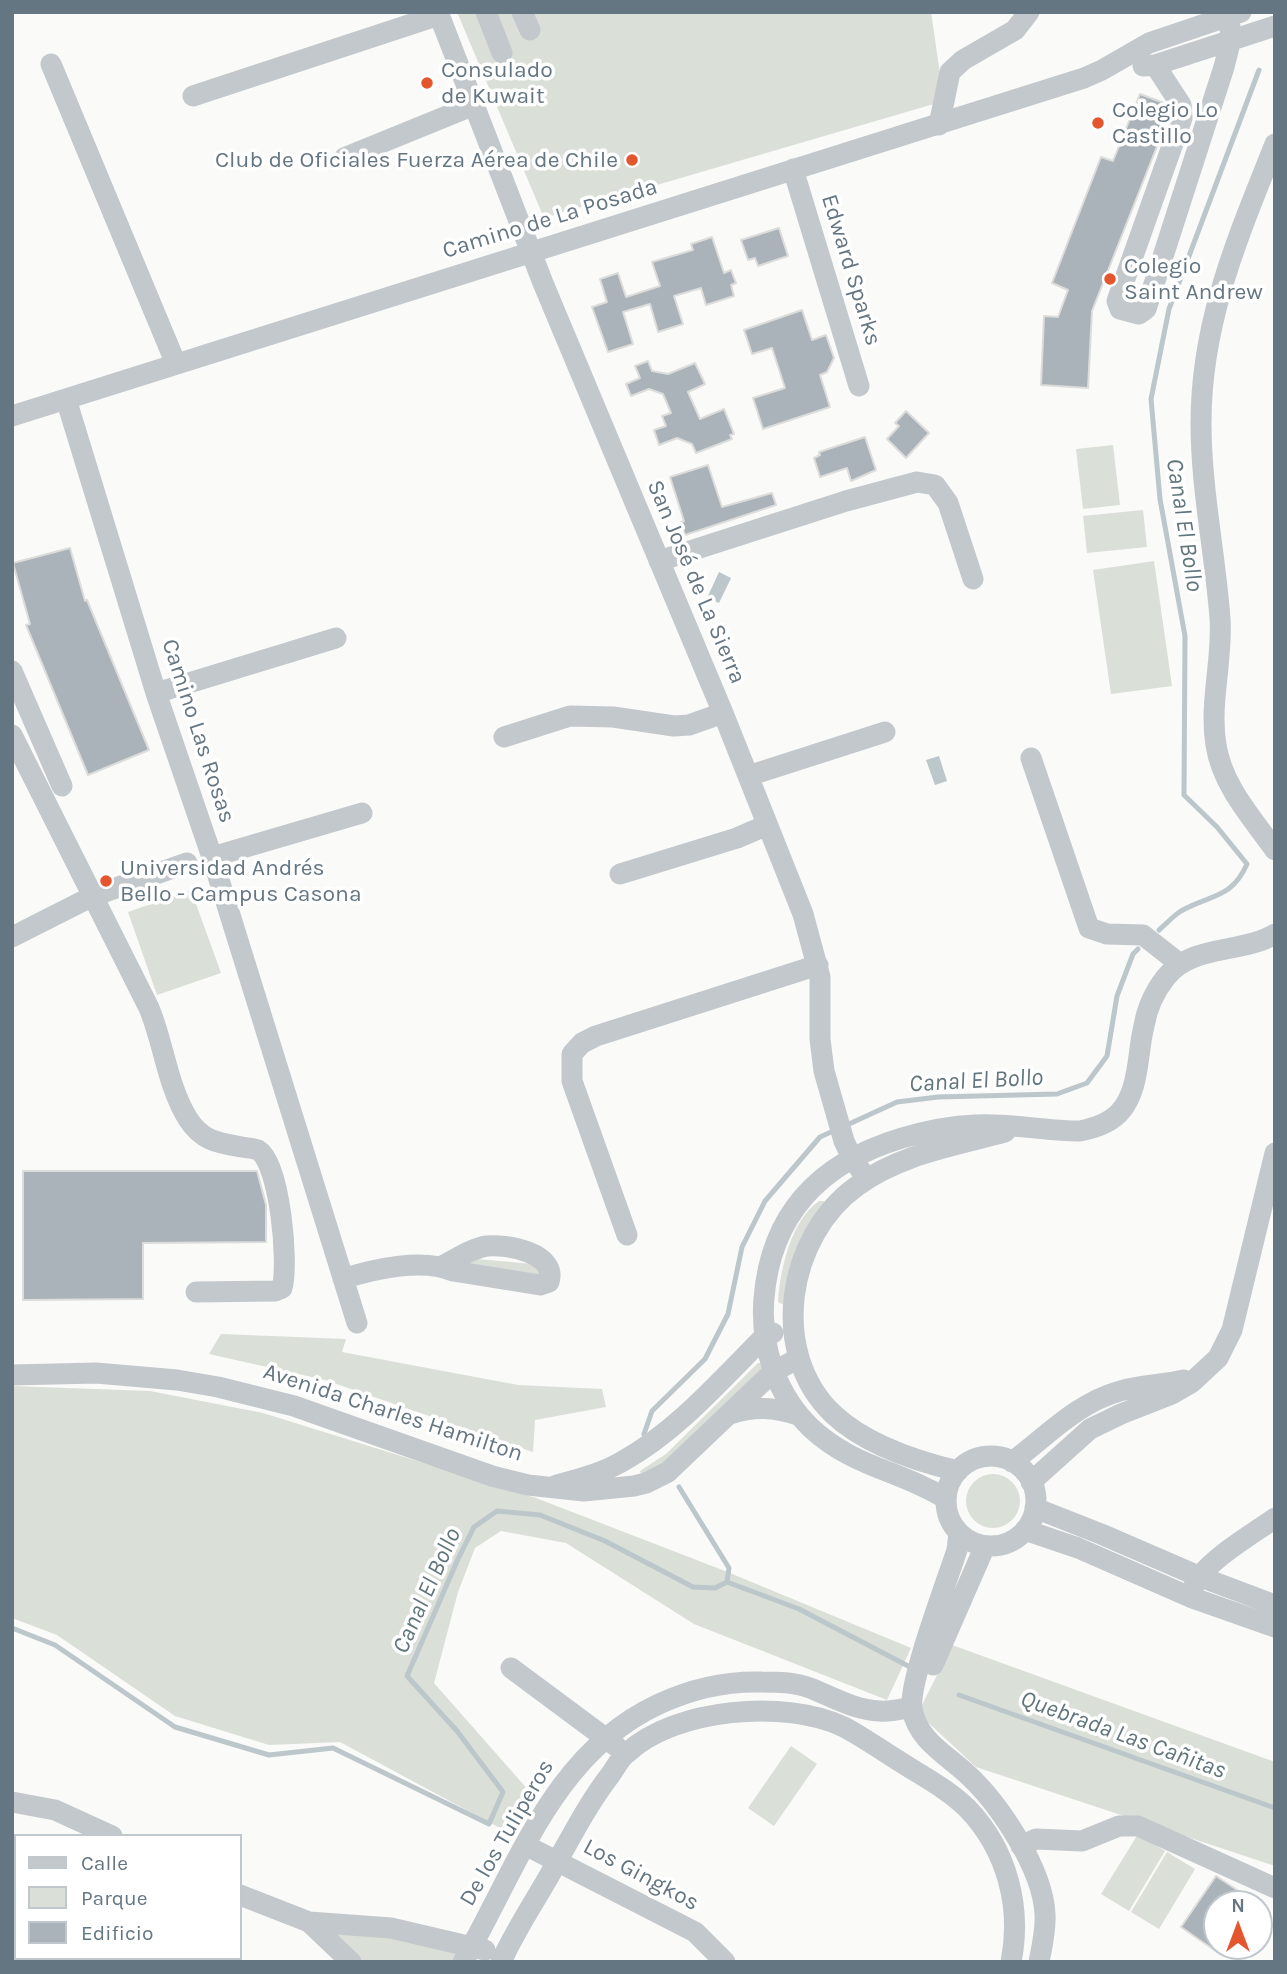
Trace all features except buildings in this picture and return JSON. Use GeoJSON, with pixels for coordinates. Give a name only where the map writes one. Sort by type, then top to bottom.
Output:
{"type":"FeatureCollection","features":[{"type":"Feature","properties":{"kind":"street"},"geometry":{"type":"LineString","coordinates":[[486,12],[502,53]]}},
{"type":"Feature","properties":{"kind":"street"},"geometry":{"type":"LineString","coordinates":[[939,125],[950,72],[963,60],[1014,30],[1029,12]]}},
{"type":"Feature","properties":{"kind":"street"},"geometry":{"type":"LineString","coordinates":[[194,96],[438,13]]}},
{"type":"Feature","properties":{"kind":"street","name":"San José de La Sierra"},"geometry":{"type":"LineString","coordinates":[[438,13],[531,252],[723,713],[803,914],[818,965],[820,1039],[824,1071],[840,1129],[852,1158],[867,1179]]}},
{"type":"Feature","properties":{"kind":"street"},"geometry":{"type":"LineString","coordinates":[[1155,65],[1181,105],[1182,118],[1117,301],[1120,309],[1139,314],[1146,309],[1231,39],[1235,14]]}},
{"type":"Feature","properties":{"kind":"street","name":"Camino de La Posada"},"geometry":{"type":"LineString","coordinates":[[12,416],[939,125],[1102,70],[1149,43],[1235,14]]}},
{"type":"Feature","properties":{"kind":"street","name":"Camino de La Posada"},"geometry":{"type":"LineString","coordinates":[[1102,70],[1155,65],[1275,26]]}},
{"type":"Feature","properties":{"kind":"street"},"geometry":{"type":"LineString","coordinates":[[51,64],[176,364]]}},
{"type":"Feature","properties":{"kind":"street"},"geometry":{"type":"LineString","coordinates":[[344,158],[474,105]]}},
{"type":"Feature","properties":{"kind":"street"},"geometry":{"type":"LineString","coordinates":[[1275,144],[1235,243],[1218,295],[1205,358],[1201,424],[1220,622],[1215,744],[1222,769],[1238,798],[1275,850]]}},
{"type":"Feature","properties":{"kind":"street","name":"Edward Sparks"},"geometry":{"type":"LineString","coordinates":[[793,169],[859,386]]}},
{"type":"Feature","properties":{"kind":"street","name":"Camino Las Rosas"},"geometry":{"type":"LineString","coordinates":[[66,399],[156,693],[212,857],[357,1323]]}},
{"type":"Feature","properties":{"kind":"street"},"geometry":{"type":"LineString","coordinates":[[659,561],[846,501],[917,482],[935,485],[948,503],[973,579]]}},
{"type":"Feature","properties":{"kind":"street"},"geometry":{"type":"LineString","coordinates":[[156,693],[336,638]]}},
{"type":"Feature","properties":{"kind":"street"},"geometry":{"type":"LineString","coordinates":[[12,671],[62,786]]}},
{"type":"Feature","properties":{"kind":"street"},"geometry":{"type":"LineString","coordinates":[[504,737],[570,716],[613,717],[674,726],[689,725],[723,713]]}},
{"type":"Feature","properties":{"kind":"street"},"geometry":{"type":"LineString","coordinates":[[748,776],[885,732]]}},
{"type":"Feature","properties":{"kind":"street"},"geometry":{"type":"LineString","coordinates":[[12,735],[149,1007],[175,1093],[189,1121],[212,1142],[256,1149],[267,1157],[273,1171],[286,1259],[282,1288],[275,1291],[196,1292]]}},
{"type":"Feature","properties":{"kind":"street"},"geometry":{"type":"LineString","coordinates":[[1031,758],[1089,928],[1096,933],[1143,935],[1180,964]]}},
{"type":"Feature","properties":{"kind":"street"},"geometry":{"type":"LineString","coordinates":[[212,857],[362,813]]}},
{"type":"Feature","properties":{"kind":"street"},"geometry":{"type":"LineString","coordinates":[[620,874],[737,838],[767,825]]}},
{"type":"Feature","properties":{"kind":"street"},"geometry":{"type":"LineString","coordinates":[[12,937],[93,896],[187,863]]}},
{"type":"Feature","properties":{"kind":"street"},"geometry":{"type":"LineString","coordinates":[[946,1499],[933,1491],[850,1457],[798,1415],[774,1372],[765,1336],[765,1286],[780,1234],[791,1212],[819,1181],[852,1158],[875,1147],[948,1127],[978,1124],[1080,1131],[1096,1127],[1119,1113],[1127,1101],[1150,1004],[1168,975],[1180,964],[1203,954],[1259,942],[1275,934]]}},
{"type":"Feature","properties":{"kind":"street"},"geometry":{"type":"LineString","coordinates":[[627,1235],[572,1081],[572,1054],[596,1036],[818,965]]}},
{"type":"Feature","properties":{"kind":"street"},"geometry":{"type":"LineString","coordinates":[[958,1471],[896,1451],[859,1434],[824,1404],[809,1382],[799,1358],[794,1325],[795,1288],[808,1244],[829,1212],[867,1179],[896,1164],[947,1146],[1021,1128]]}},
{"type":"Feature","properties":{"kind":"street"},"geometry":{"type":"LineString","coordinates":[[1031,1482],[1090,1429],[1172,1395],[1209,1368],[1224,1349],[1232,1330],[1275,1153]]}},
{"type":"Feature","properties":{"kind":"street"},"geometry":{"type":"LineString","coordinates":[[273,1171],[305,1158]]}},
{"type":"Feature","properties":{"kind":"street"},"geometry":{"type":"LineString","coordinates":[[343,1279],[379,1269],[442,1266]]}},
{"type":"Feature","properties":{"kind":"street","name":"Avenida Charles Hamilton"},"geometry":{"type":"LineString","coordinates":[[548,1487],[612,1466],[644,1448],[702,1398],[765,1336],[794,1325]]}},
{"type":"Feature","properties":{"kind":"street","name":"Avenida Charles Hamilton"},"geometry":{"type":"LineString","coordinates":[[12,1375],[96,1373],[150,1377],[218,1387],[294,1406],[492,1476],[575,1491],[603,1491],[646,1483],[677,1464],[774,1372],[799,1358]]}},
{"type":"Feature","properties":{"kind":"street"},"geometry":{"type":"LineString","coordinates":[[1012,1462],[1068,1417],[1095,1401],[1121,1390],[1200,1375]]}},
{"type":"Feature","properties":{"kind":"street"},"geometry":{"type":"LineString","coordinates":[[728,1415],[764,1408],[798,1415]]}},
{"type":"Feature","properties":{"kind":"street"},"geometry":{"type":"LineString","coordinates":[[988,1457],[1012,1462],[1020,1467],[1034,1490],[1035,1508],[1025,1530],[1007,1543],[985,1546],[967,1539],[959,1533],[949,1517],[946,1499],[949,1484],[958,1471],[972,1461],[988,1457]]}},
{"type":"Feature","properties":{"kind":"street"},"geometry":{"type":"LineString","coordinates":[[1035,1508],[1275,1605]]}},
{"type":"Feature","properties":{"kind":"street"},"geometry":{"type":"LineString","coordinates":[[1190,1597],[1198,1576],[1275,1518]]}},
{"type":"Feature","properties":{"kind":"street"},"geometry":{"type":"LineString","coordinates":[[1025,1530],[1078,1548],[1190,1597],[1275,1627]]}},
{"type":"Feature","properties":{"kind":"street"},"geometry":{"type":"LineString","coordinates":[[959,1533],[957,1550],[916,1679],[912,1707],[920,1733],[966,1773],[1014,1830],[1042,1892],[1045,1914],[1039,1962]]}},
{"type":"Feature","properties":{"kind":"street"},"geometry":{"type":"LineString","coordinates":[[912,1707],[985,1546]]}},
{"type":"Feature","properties":{"kind":"street"},"geometry":{"type":"LineString","coordinates":[[511,1668],[626,1753]]}},
{"type":"Feature","properties":{"kind":"street","name":"De los Tuliperos"},"geometry":{"type":"LineString","coordinates":[[468,1954],[562,1784],[605,1737],[648,1709],[691,1691],[761,1682],[807,1687],[848,1705],[880,1711],[912,1707]]}},
{"type":"Feature","properties":{"kind":"street"},"geometry":{"type":"LineString","coordinates":[[807,1687],[844,1727]]}},
{"type":"Feature","properties":{"kind":"street"},"geometry":{"type":"LineString","coordinates":[[242,1896],[309,1922],[391,1928],[468,1954],[502,1959],[582,1815],[626,1753],[676,1726],[716,1715],[780,1712],[844,1727],[945,1790],[967,1809],[980,1823],[1000,1857],[1011,1890],[1015,1924],[1012,1961]]}},
{"type":"Feature","properties":{"kind":"street"},"geometry":{"type":"LineString","coordinates":[[12,1802],[55,1810],[108,1834]]}},
{"type":"Feature","properties":{"kind":"street"},"geometry":{"type":"LineString","coordinates":[[1021,1846],[1036,1839],[1082,1841],[1119,1826],[1138,1826],[1275,1888]]}},
{"type":"Feature","properties":{"kind":"street","name":"Los Gingkos"},"geometry":{"type":"LineString","coordinates":[[526,1845],[695,1932],[725,1962]]}},
{"type":"Feature","properties":{"kind":"street"},"geometry":{"type":"LineString","coordinates":[[309,1922],[351,1962]]}},
{"type":"Feature","properties":{"kind":"green space","name":"Club de Oficiales Fuerza Aérea de Chile"},"geometry":{"type":"Polygon","coordinates":[[[457,12],[931,12],[944,101],[544,218],[457,12]]]}},
{"type":"Feature","properties":{"kind":"green space"},"geometry":{"type":"Polygon","coordinates":[[[1113,445],[1120,505],[1083,509],[1076,449],[1113,445]]]}},
{"type":"Feature","properties":{"kind":"green space"},"geometry":{"type":"Polygon","coordinates":[[[1143,510],[1147,547],[1087,553],[1083,516],[1143,510]]]}},
{"type":"Feature","properties":{"kind":"green space"},"geometry":{"type":"Polygon","coordinates":[[[1154,561],[1172,686],[1111,694],[1093,570],[1154,561]]]}},
{"type":"Feature","properties":{"kind":"green space"},"geometry":{"type":"Polygon","coordinates":[[[191,890],[221,973],[157,995],[128,912],[191,890]]]}},
{"type":"Feature","properties":{"kind":"green space"},"geometry":{"type":"Polygon","coordinates":[[[819,1201],[824,1201],[826,1205],[787,1301],[782,1304],[778,1302],[779,1289],[784,1261],[794,1233],[809,1209],[819,1201]]]}},
{"type":"Feature","properties":{"kind":"green space"},"geometry":{"type":"Polygon","coordinates":[[[477,1259],[533,1264],[544,1274],[536,1278],[463,1267],[477,1259]]]}},
{"type":"Feature","properties":{"kind":"green space"},"geometry":{"type":"Polygon","coordinates":[[[221,1334],[346,1339],[342,1352],[518,1385],[602,1389],[606,1407],[535,1420],[533,1452],[325,1380],[209,1354],[221,1334]]]}},
{"type":"Feature","properties":{"kind":"green space"},"geometry":{"type":"Polygon","coordinates":[[[758,1363],[762,1363],[765,1368],[659,1467],[641,1474],[640,1471],[666,1454],[758,1363]]]}},
{"type":"Feature","properties":{"kind":"green space"},"geometry":{"type":"Polygon","coordinates":[[[12,1386],[150,1391],[263,1413],[536,1498],[725,1571],[911,1648],[887,1700],[694,1624],[566,1543],[501,1531],[475,1548],[458,1592],[434,1683],[530,1792],[511,1834],[340,1742],[269,1745],[175,1716],[57,1635],[12,1618],[12,1386]]]}},
{"type":"Feature","properties":{"kind":"green space"},"geometry":{"type":"Polygon","coordinates":[[[993,1474],[1012,1482],[1020,1501],[1012,1520],[993,1528],[974,1520],[966,1501],[974,1482],[993,1474]]]}},
{"type":"Feature","properties":{"kind":"green space"},"geometry":{"type":"Polygon","coordinates":[[[952,1645],[1275,1762],[1275,1866],[976,1767],[918,1713],[952,1645]]]}},
{"type":"Feature","properties":{"kind":"green space"},"geometry":{"type":"Polygon","coordinates":[[[791,1746],[817,1764],[774,1826],[748,1808],[791,1746]]]}},
{"type":"Feature","properties":{"kind":"green space"},"geometry":{"type":"Polygon","coordinates":[[[1138,1834],[1165,1851],[1129,1911],[1101,1894],[1138,1834]]]}},
{"type":"Feature","properties":{"kind":"green space"},"geometry":{"type":"Polygon","coordinates":[[[1167,1852],[1195,1869],[1159,1929],[1131,1912],[1167,1852]]]}},
{"type":"Feature","properties":{"kind":"green space"},"geometry":{"type":"Polygon","coordinates":[[[12,1909],[14,1960],[111,1962],[12,1962],[12,1909]]]}},
{"type":"Feature","properties":{"kind":"green space"},"geometry":{"type":"Polygon","coordinates":[[[309,1922],[473,1946],[463,1962],[351,1962],[309,1922]]]}},
{"type":"Feature","properties":{"kind":"shaded area"},"geometry":{"type":"Polygon","coordinates":[[[719,572],[731,578],[719,603],[707,598],[719,572]]]}},
{"type":"Feature","properties":{"kind":"shaded area"},"geometry":{"type":"Polygon","coordinates":[[[939,756],[947,781],[935,785],[926,760],[939,756]]]}},
{"type":"Feature","properties":{"kind":"waterway","name":"Canal El Bollo"},"geometry":{"type":"LineString","coordinates":[[1159,930],[1181,911],[1227,890],[1241,876],[1247,864],[1217,827],[1184,795],[1185,636],[1160,499],[1151,399],[1169,309],[1259,70]]}},
{"type":"Feature","properties":{"kind":"waterway","name":"Canal El Bollo"},"geometry":{"type":"LineString","coordinates":[[849,1124],[897,1102],[938,1097],[1057,1094],[1087,1083],[1107,1056],[1117,996],[1133,954],[1138,949]]}},
{"type":"Feature","properties":{"kind":"waterway","name":"Canal El Bollo"},"geometry":{"type":"LineString","coordinates":[[644,1434],[652,1411],[705,1359],[728,1314],[742,1247],[765,1201],[820,1137],[831,1132]]}},
{"type":"Feature","properties":{"kind":"waterway","name":"Canal El Bollo"},"geometry":{"type":"LineString","coordinates":[[12,1628],[55,1645],[175,1727],[269,1755],[333,1748],[489,1824],[503,1792],[457,1731],[407,1676],[474,1527],[497,1511],[540,1515],[605,1541],[693,1587],[715,1588],[727,1582],[729,1568],[679,1487]]}},
{"type":"Feature","properties":{"kind":"waterway"},"geometry":{"type":"LineString","coordinates":[[727,1582],[799,1609],[910,1667]]}},
{"type":"Feature","properties":{"kind":"waterway","name":"Quebrada Las Cañitas"},"geometry":{"type":"LineString","coordinates":[[959,1695],[1275,1808]]}},
{"type":"Feature","properties":{"kind":"place","name":"Consulado de Kuwait"},"geometry":{"type":"Point","coordinates":[427,83]}},
{"type":"Feature","properties":{"kind":"place","name":"Colegio Lo Castillo"},"geometry":{"type":"Point","coordinates":[1098,123]}},
{"type":"Feature","properties":{"kind":"place","name":"Club de Oficiales Fuerza Aérea de Chile"},"geometry":{"type":"Point","coordinates":[632,160]}},
{"type":"Feature","properties":{"kind":"place","name":"Colegio Saint Andrew"},"geometry":{"type":"Point","coordinates":[1110,279]}},
{"type":"Feature","properties":{"kind":"place","name":"Universidad Andrés Bello - Campus Casona"},"geometry":{"type":"Point","coordinates":[106,881]}}]}
